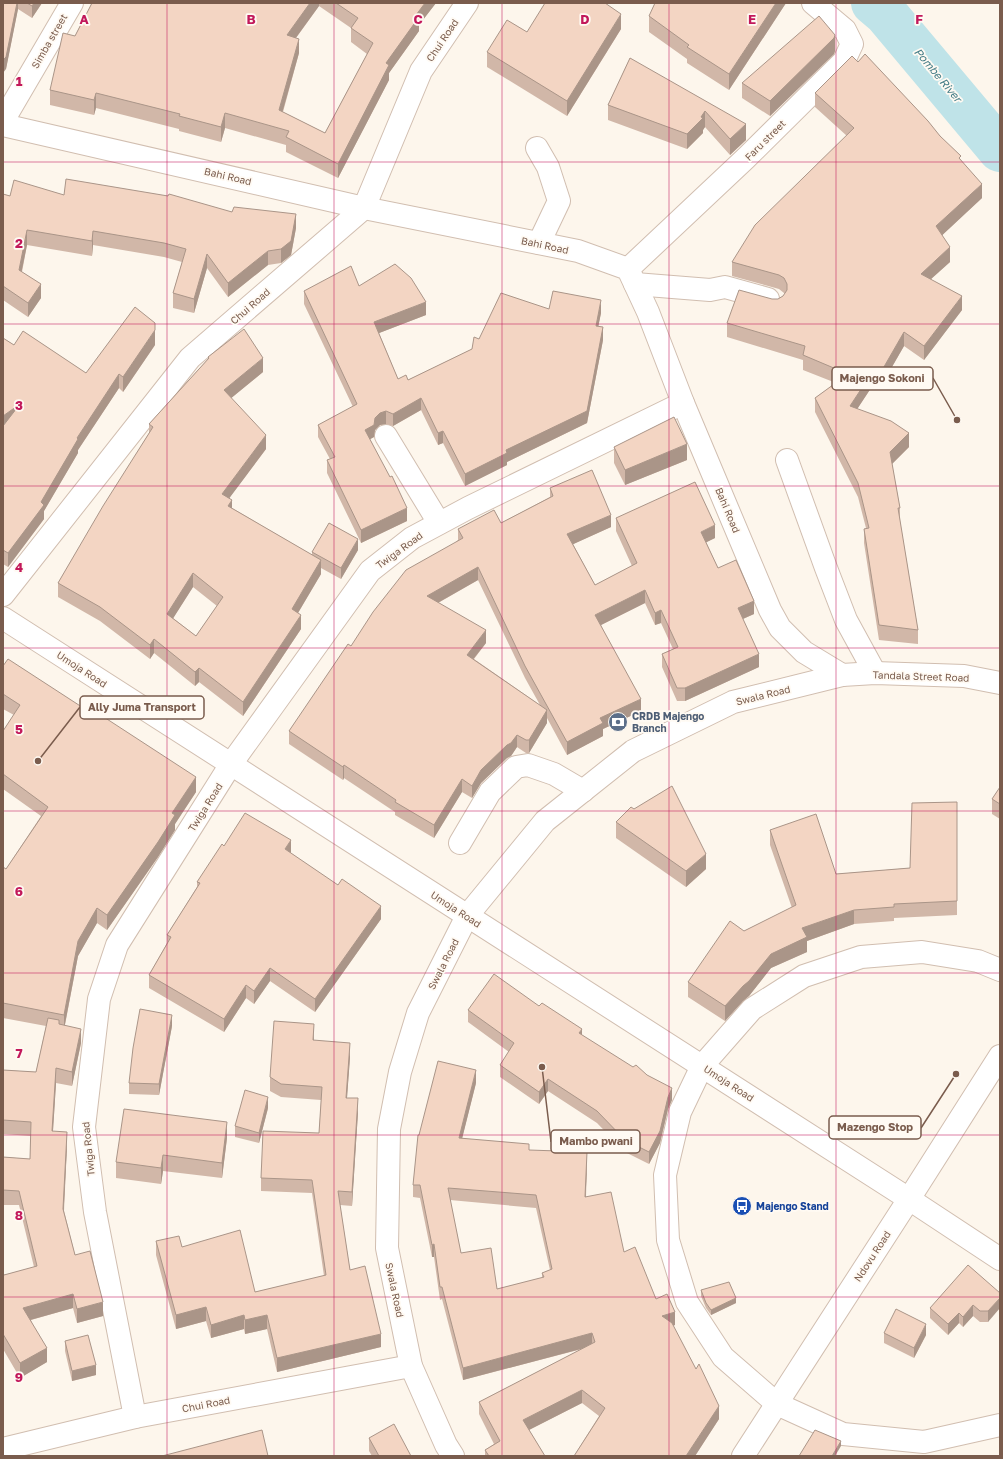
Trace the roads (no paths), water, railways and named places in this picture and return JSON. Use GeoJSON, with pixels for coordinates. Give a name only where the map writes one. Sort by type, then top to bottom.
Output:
{"type":"FeatureCollection","features":[{"type":"Feature","properties":{"kind":"street","name":"Simba street"},"geometry":{"type":"LineString","coordinates":[[3,121],[72,3]]}},
{"type":"Feature","properties":{"kind":"street","name":"Chui Road"},"geometry":{"type":"LineString","coordinates":[[3,595],[190,358],[364,208],[421,71],[467,3]]}},
{"type":"Feature","properties":{"kind":"street","name":"Faru street"},"geometry":{"type":"LineString","coordinates":[[632,277],[746,158],[844,62],[852,44],[845,30],[813,3]]}},
{"type":"Feature","properties":{"kind":"street","name":"Bahi Road"},"geometry":{"type":"LineString","coordinates":[[3,125],[364,208],[578,251],[632,277],[648,312],[683,403],[770,610],[780,628],[804,652],[842,675]]}},
{"type":"Feature","properties":{"kind":"street"},"geometry":{"type":"LineString","coordinates":[[537,148],[548,166],[555,184],[559,201],[539,243]]}},
{"type":"Feature","properties":{"kind":"street"},"geometry":{"type":"LineString","coordinates":[[632,277],[710,290],[725,287],[775,301]]}},
{"type":"Feature","properties":{"kind":"street","name":"Twiga Road"},"geometry":{"type":"LineString","coordinates":[[135,1417],[95,1212],[84,1126],[99,999],[117,945],[231,764],[370,571],[412,538],[439,523],[683,403]]}},
{"type":"Feature","properties":{"kind":"street"},"geometry":{"type":"LineString","coordinates":[[386,436],[439,523]]}},
{"type":"Feature","properties":{"kind":"street"},"geometry":{"type":"LineString","coordinates":[[787,460],[846,620],[875,673]]}},
{"type":"Feature","properties":{"kind":"street","name":"Umoja Road"},"geometry":{"type":"LineString","coordinates":[[3,618],[909,1199]]}},
{"type":"Feature","properties":{"kind":"street","name":"Tandala Street Road"},"geometry":{"type":"LineString","coordinates":[[842,675],[875,673],[964,676],[1000,683]]}},
{"type":"Feature","properties":{"kind":"street","name":"Swala Road"},"geometry":{"type":"LineString","coordinates":[[453,1456],[446,1445],[411,1366],[387,1248],[389,1129],[400,1072],[418,1013],[467,916],[545,821],[633,751],[734,702],[842,675]]}},
{"type":"Feature","properties":{"kind":"street"},"geometry":{"type":"LineString","coordinates":[[460,843],[490,792],[516,767],[528,765],[554,774],[583,791]]}},
{"type":"Feature","properties":{"kind":"street"},"geometry":{"type":"LineString","coordinates":[[1000,970],[978,960],[922,952],[861,957],[804,976],[752,1010],[702,1066],[680,1112],[665,1175],[668,1240],[687,1302],[723,1357],[777,1404],[843,1434],[924,1442],[1000,1425]]}},
{"type":"Feature","properties":{"kind":"street","name":"Ndovu Road"},"geometry":{"type":"LineString","coordinates":[[744,1456],[1000,1056]]}},
{"type":"Feature","properties":{"kind":"street"},"geometry":{"type":"LineString","coordinates":[[909,1199],[1000,1259]]}},
{"type":"Feature","properties":{"kind":"street","name":"Chui Road"},"geometry":{"type":"LineString","coordinates":[[3,1449],[135,1417],[411,1366]]}},
{"type":"Feature","properties":{"kind":"waterway","name":"Pombe River"},"geometry":{"type":"LineString","coordinates":[[873,3],[886,14],[1000,150]]}},
{"type":"Feature","properties":{"kind":"place","name":"Majengo Sokoni"},"geometry":{"type":"Point","coordinates":[957,420]}},
{"type":"Feature","properties":{"kind":"place","name":"CRDB Majengo Branch"},"geometry":{"type":"Point","coordinates":[618,722]}},
{"type":"Feature","properties":{"kind":"place","name":"Ally Juma Transport"},"geometry":{"type":"Point","coordinates":[38,761]}},
{"type":"Feature","properties":{"kind":"place","name":"Mambo pwani"},"geometry":{"type":"Point","coordinates":[542,1067]}},
{"type":"Feature","properties":{"kind":"place","name":"Mazengo Stop"},"geometry":{"type":"Point","coordinates":[956,1074]}},
{"type":"Feature","properties":{"kind":"place","name":"Majengo Stand"},"geometry":{"type":"Point","coordinates":[742,1206]}}]}
